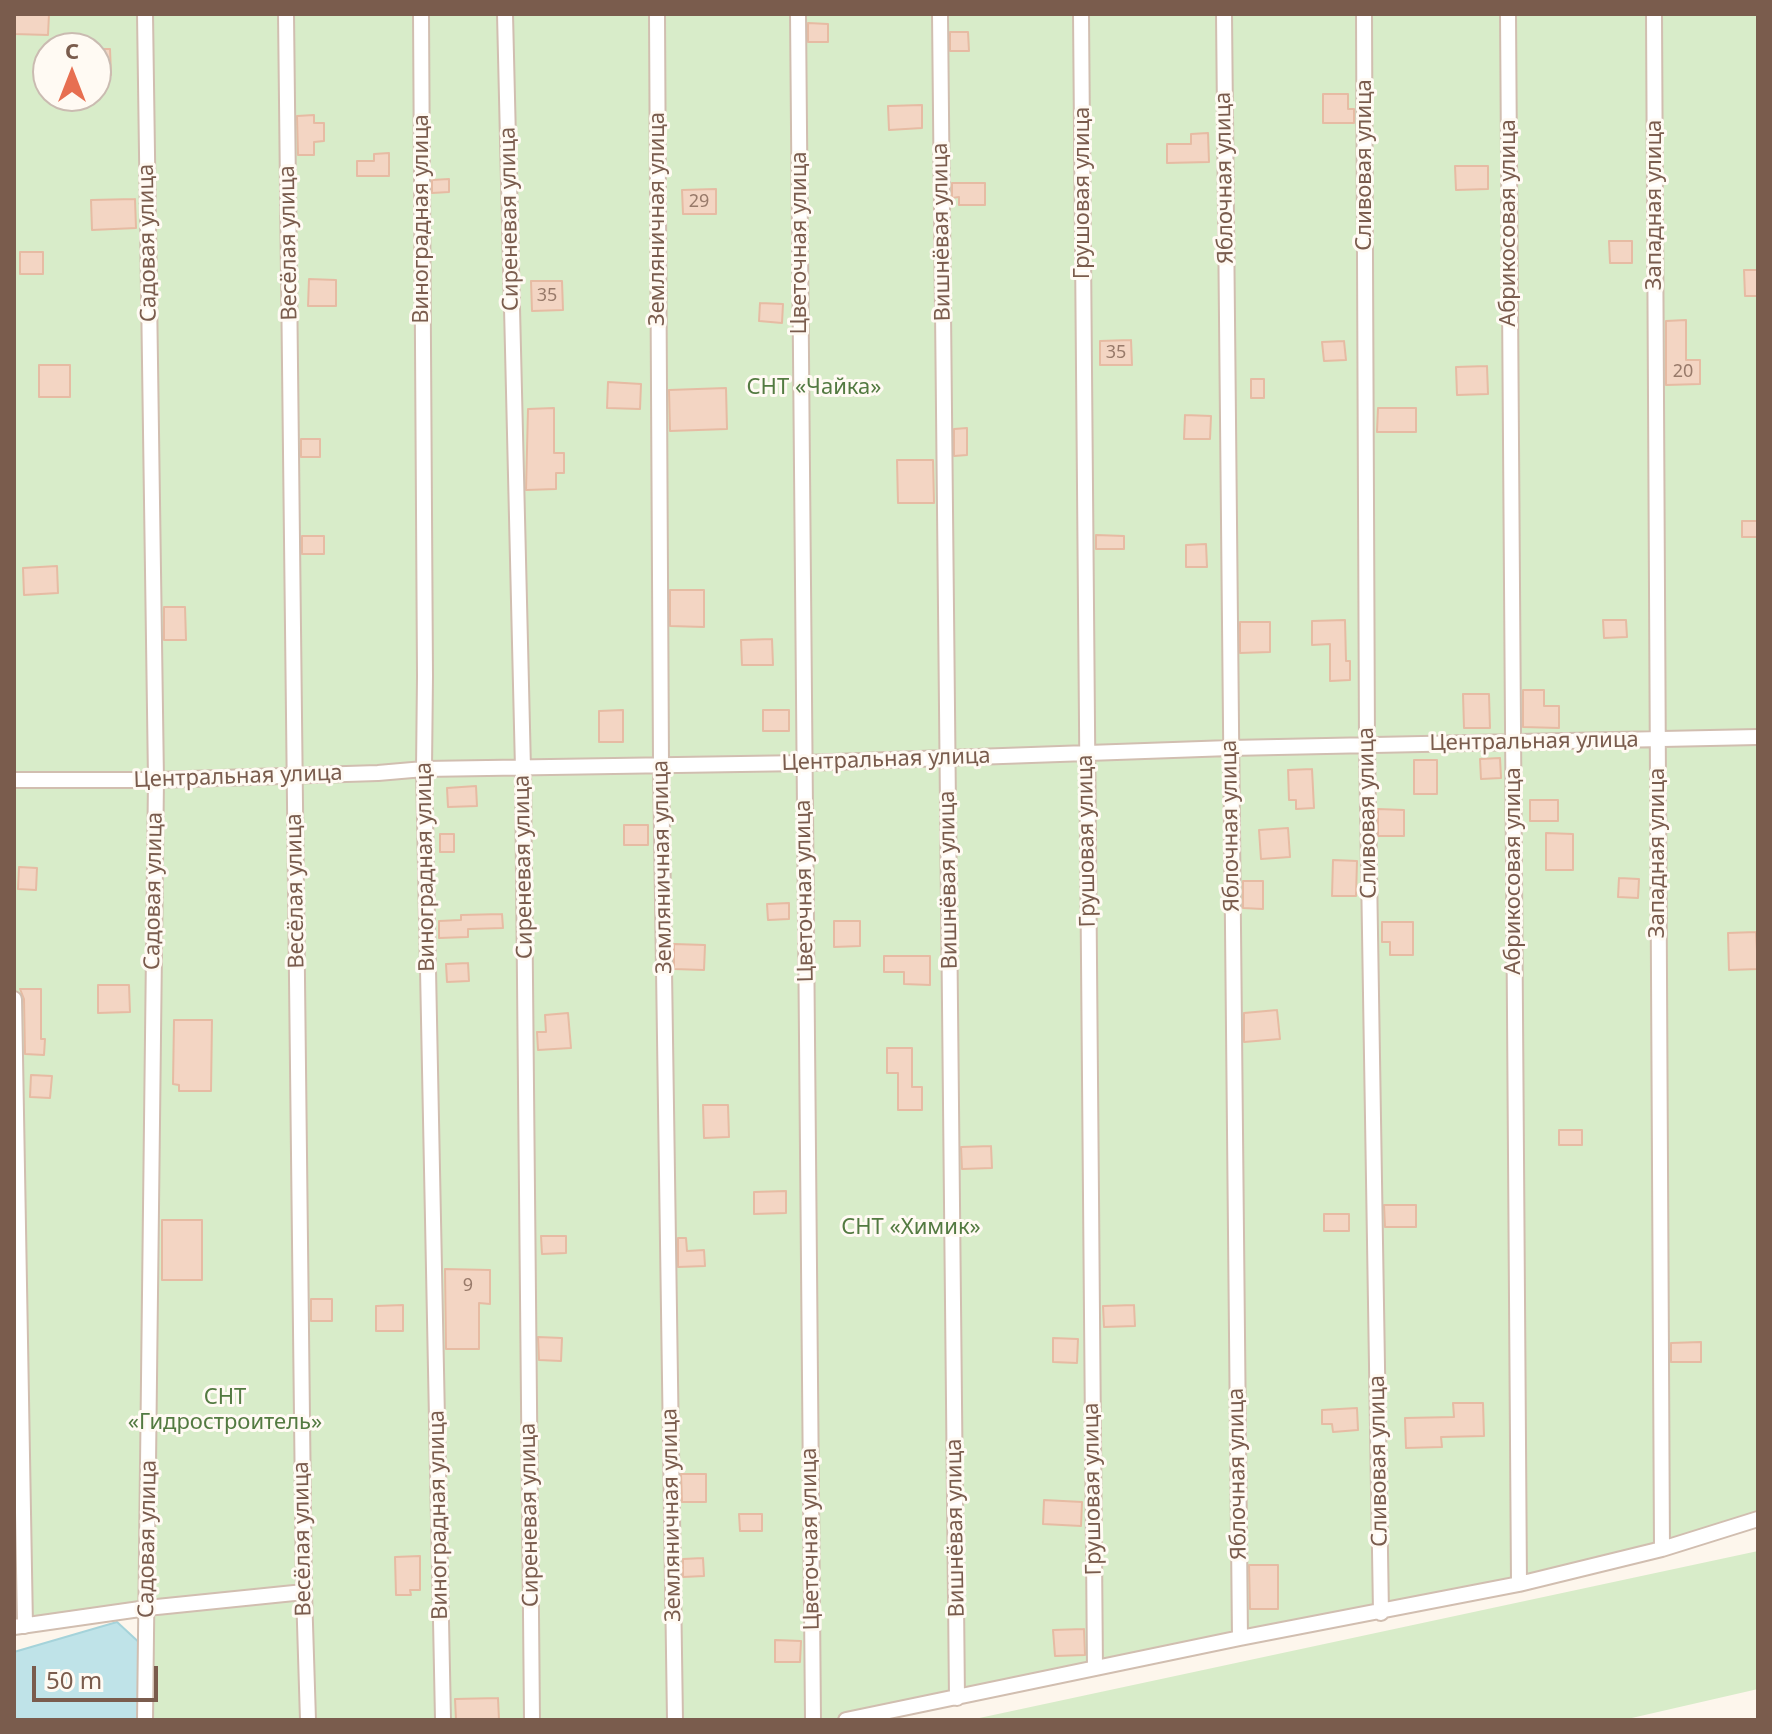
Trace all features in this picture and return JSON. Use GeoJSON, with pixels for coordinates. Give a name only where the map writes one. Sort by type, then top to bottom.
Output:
{"type":"FeatureCollection","features":[{"type":"Feature","properties":{"kind":"street","name":"Садовая улица"},"geometry":{"type":"LineString","coordinates":[[145,14],[156,780],[145,1720]]}},
{"type":"Feature","properties":{"kind":"street","name":"Весёлая улица"},"geometry":{"type":"LineString","coordinates":[[286,14],[308,1720]]}},
{"type":"Feature","properties":{"kind":"street","name":"Виноградная улица"},"geometry":{"type":"LineString","coordinates":[[421,14],[424,769],[443,1720]]}},
{"type":"Feature","properties":{"kind":"street","name":"Сиреневая улица"},"geometry":{"type":"LineString","coordinates":[[505,14],[523,769],[532,1720]]}},
{"type":"Feature","properties":{"kind":"street","name":"Земляничная улица"},"geometry":{"type":"LineString","coordinates":[[657,14],[661,765],[675,1720]]}},
{"type":"Feature","properties":{"kind":"street","name":"Цветочная улица"},"geometry":{"type":"LineString","coordinates":[[798,14],[813,1720]]}},
{"type":"Feature","properties":{"kind":"street","name":"Вишнёвая улица"},"geometry":{"type":"LineString","coordinates":[[940,14],[957,1698]]}},
{"type":"Feature","properties":{"kind":"street","name":"Грушовая улица"},"geometry":{"type":"LineString","coordinates":[[1081,14],[1095,1668]]}},
{"type":"Feature","properties":{"kind":"street","name":"Яблочная улица"},"geometry":{"type":"LineString","coordinates":[[1224,14],[1240,1638]]}},
{"type":"Feature","properties":{"kind":"street","name":"Сливовая улица"},"geometry":{"type":"LineString","coordinates":[[1364,14],[1367,747],[1381,1613]]}},
{"type":"Feature","properties":{"kind":"street","name":"Абрикосовая улица"},"geometry":{"type":"LineString","coordinates":[[1508,14],[1519,1584]]}},
{"type":"Feature","properties":{"kind":"street","name":"Западная улица"},"geometry":{"type":"LineString","coordinates":[[1654,14],[1662,1549]]}},
{"type":"Feature","properties":{"kind":"street","name":"Центральная улица"},"geometry":{"type":"LineString","coordinates":[[14,780],[156,780],[424,769],[804,763],[1514,740],[1758,737]]}},
{"type":"Feature","properties":{"kind":"street"},"geometry":{"type":"LineString","coordinates":[[14,999],[20,1626],[147,1608],[304,1592]]}},
{"type":"Feature","properties":{"kind":"street"},"geometry":{"type":"LineString","coordinates":[[846,1720],[1519,1584],[1662,1549],[1758,1519]]}},
{"type":"Feature","properties":{"kind":"green space"},"geometry":{"type":"Polygon","coordinates":[[[14,14],[1758,14],[1758,1524],[1519,1584],[846,1720],[142,1720],[147,1608],[14,1627],[14,14]]]}},
{"type":"Feature","properties":{"kind":"green space"},"geometry":{"type":"Polygon","coordinates":[[[1758,1551],[1758,1689],[1623,1720],[970,1720],[1758,1551]]]}},
{"type":"Feature","properties":{"kind":"water"},"geometry":{"type":"Polygon","coordinates":[[[117,1622],[143,1646],[140,1720],[14,1720],[14,1652],[117,1622]]]}},
{"type":"Feature","properties":{"kind":"building"},"geometry":{"type":"Polygon","coordinates":[[[14,14],[49,14],[48,32],[14,34],[14,14]]]}},
{"type":"Feature","properties":{"kind":"building"},"geometry":{"type":"Polygon","coordinates":[[[808,23],[828,24],[828,42],[808,42],[808,23]]]}},
{"type":"Feature","properties":{"kind":"building"},"geometry":{"type":"Polygon","coordinates":[[[950,32],[968,32],[969,51],[950,51],[950,32]]]}},
{"type":"Feature","properties":{"kind":"building"},"geometry":{"type":"Polygon","coordinates":[[[1323,94],[1348,94],[1348,109],[1354,109],[1354,123],[1323,123],[1323,94]]]}},
{"type":"Feature","properties":{"kind":"building"},"geometry":{"type":"Polygon","coordinates":[[[922,105],[922,128],[889,130],[888,106],[922,105]]]}},
{"type":"Feature","properties":{"kind":"building"},"geometry":{"type":"Polygon","coordinates":[[[314,115],[314,123],[324,123],[324,141],[314,142],[314,155],[298,155],[297,116],[314,115]]]}},
{"type":"Feature","properties":{"kind":"building"},"geometry":{"type":"Polygon","coordinates":[[[1208,133],[1209,162],[1167,163],[1167,144],[1191,144],[1191,134],[1208,133]]]}},
{"type":"Feature","properties":{"kind":"building"},"geometry":{"type":"Polygon","coordinates":[[[389,153],[389,176],[357,176],[357,161],[374,161],[374,154],[389,153]]]}},
{"type":"Feature","properties":{"kind":"building"},"geometry":{"type":"Polygon","coordinates":[[[1455,166],[1488,166],[1488,189],[1456,190],[1455,166]]]}},
{"type":"Feature","properties":{"kind":"building"},"geometry":{"type":"Polygon","coordinates":[[[449,179],[449,192],[432,193],[432,180],[449,179]]]}},
{"type":"Feature","properties":{"kind":"building"},"geometry":{"type":"Polygon","coordinates":[[[952,183],[985,183],[985,205],[959,205],[959,197],[952,198],[952,183]]]}},
{"type":"Feature","properties":{"kind":"building"},"geometry":{"type":"Polygon","coordinates":[[[716,189],[716,214],[683,214],[682,190],[716,189]]]}},
{"type":"Feature","properties":{"kind":"building"},"geometry":{"type":"Polygon","coordinates":[[[135,199],[136,228],[92,230],[91,200],[135,199]]]}},
{"type":"Feature","properties":{"kind":"building"},"geometry":{"type":"Polygon","coordinates":[[[1609,241],[1632,241],[1632,263],[1610,263],[1609,241]]]}},
{"type":"Feature","properties":{"kind":"building"},"geometry":{"type":"Polygon","coordinates":[[[20,252],[43,252],[43,274],[20,274],[20,252]]]}},
{"type":"Feature","properties":{"kind":"building"},"geometry":{"type":"Polygon","coordinates":[[[1744,270],[1758,270],[1758,296],[1745,296],[1744,270]]]}},
{"type":"Feature","properties":{"kind":"building"},"geometry":{"type":"Polygon","coordinates":[[[309,279],[336,280],[336,306],[308,306],[309,279]]]}},
{"type":"Feature","properties":{"kind":"building"},"geometry":{"type":"Polygon","coordinates":[[[531,281],[562,281],[563,310],[532,311],[531,281]]]}},
{"type":"Feature","properties":{"kind":"building"},"geometry":{"type":"Polygon","coordinates":[[[760,303],[783,304],[782,323],[759,321],[760,303]]]}},
{"type":"Feature","properties":{"kind":"building"},"geometry":{"type":"Polygon","coordinates":[[[1686,320],[1686,360],[1700,360],[1700,384],[1666,385],[1666,321],[1686,320]]]}},
{"type":"Feature","properties":{"kind":"building"},"geometry":{"type":"Polygon","coordinates":[[[1131,340],[1132,365],[1100,365],[1100,341],[1131,340]]]}},
{"type":"Feature","properties":{"kind":"building"},"geometry":{"type":"Polygon","coordinates":[[[1344,341],[1346,360],[1324,361],[1322,342],[1344,341]]]}},
{"type":"Feature","properties":{"kind":"building"},"geometry":{"type":"Polygon","coordinates":[[[39,365],[70,365],[70,397],[39,397],[39,365]]]}},
{"type":"Feature","properties":{"kind":"building"},"geometry":{"type":"Polygon","coordinates":[[[1487,366],[1488,394],[1457,395],[1456,367],[1487,366]]]}},
{"type":"Feature","properties":{"kind":"building"},"geometry":{"type":"Polygon","coordinates":[[[1251,379],[1264,379],[1264,398],[1251,398],[1251,379]]]}},
{"type":"Feature","properties":{"kind":"building"},"geometry":{"type":"Polygon","coordinates":[[[608,382],[641,384],[640,409],[607,408],[608,382]]]}},
{"type":"Feature","properties":{"kind":"building"},"geometry":{"type":"Polygon","coordinates":[[[726,388],[727,429],[670,431],[669,390],[726,388]]]}},
{"type":"Feature","properties":{"kind":"building"},"geometry":{"type":"Polygon","coordinates":[[[554,408],[554,453],[564,453],[564,473],[556,473],[556,489],[526,490],[528,409],[554,408]]]}},
{"type":"Feature","properties":{"kind":"building"},"geometry":{"type":"Polygon","coordinates":[[[1378,408],[1416,408],[1416,432],[1377,432],[1378,408]]]}},
{"type":"Feature","properties":{"kind":"building"},"geometry":{"type":"Polygon","coordinates":[[[1185,415],[1211,416],[1210,439],[1184,439],[1185,415]]]}},
{"type":"Feature","properties":{"kind":"building"},"geometry":{"type":"Polygon","coordinates":[[[967,428],[967,455],[954,456],[954,429],[967,428]]]}},
{"type":"Feature","properties":{"kind":"building"},"geometry":{"type":"Polygon","coordinates":[[[301,439],[320,439],[320,457],[301,457],[301,439]]]}},
{"type":"Feature","properties":{"kind":"building"},"geometry":{"type":"Polygon","coordinates":[[[897,460],[933,460],[934,503],[898,503],[897,460]]]}},
{"type":"Feature","properties":{"kind":"building"},"geometry":{"type":"Polygon","coordinates":[[[1742,521],[1758,521],[1758,537],[1742,537],[1742,521]]]}},
{"type":"Feature","properties":{"kind":"building"},"geometry":{"type":"Polygon","coordinates":[[[1096,535],[1124,536],[1124,549],[1096,549],[1096,535]]]}},
{"type":"Feature","properties":{"kind":"building"},"geometry":{"type":"Polygon","coordinates":[[[302,536],[324,536],[324,554],[302,554],[302,536]]]}},
{"type":"Feature","properties":{"kind":"building"},"geometry":{"type":"Polygon","coordinates":[[[1206,544],[1207,567],[1186,567],[1186,545],[1206,544]]]}},
{"type":"Feature","properties":{"kind":"building"},"geometry":{"type":"Polygon","coordinates":[[[57,566],[58,593],[24,595],[23,568],[57,566]]]}},
{"type":"Feature","properties":{"kind":"building"},"geometry":{"type":"Polygon","coordinates":[[[670,590],[704,590],[704,627],[670,626],[670,590]]]}},
{"type":"Feature","properties":{"kind":"building"},"geometry":{"type":"Polygon","coordinates":[[[164,607],[185,607],[186,640],[164,640],[164,607]]]}},
{"type":"Feature","properties":{"kind":"building"},"geometry":{"type":"Polygon","coordinates":[[[1345,620],[1346,661],[1350,661],[1350,680],[1330,681],[1330,644],[1312,645],[1312,621],[1345,620]]]}},
{"type":"Feature","properties":{"kind":"building"},"geometry":{"type":"Polygon","coordinates":[[[1603,620],[1626,620],[1627,637],[1604,638],[1603,620]]]}},
{"type":"Feature","properties":{"kind":"building"},"geometry":{"type":"Polygon","coordinates":[[[1240,622],[1270,622],[1270,652],[1240,653],[1240,622]]]}},
{"type":"Feature","properties":{"kind":"building"},"geometry":{"type":"Polygon","coordinates":[[[772,639],[773,665],[742,665],[741,640],[772,639]]]}},
{"type":"Feature","properties":{"kind":"building"},"geometry":{"type":"Polygon","coordinates":[[[1523,690],[1544,690],[1544,706],[1559,706],[1559,728],[1523,727],[1523,690]]]}},
{"type":"Feature","properties":{"kind":"building"},"geometry":{"type":"Polygon","coordinates":[[[1463,694],[1489,694],[1490,728],[1464,728],[1463,694]]]}},
{"type":"Feature","properties":{"kind":"building"},"geometry":{"type":"Polygon","coordinates":[[[623,710],[623,742],[599,742],[599,711],[623,710]]]}},
{"type":"Feature","properties":{"kind":"building"},"geometry":{"type":"Polygon","coordinates":[[[763,710],[789,710],[789,731],[763,731],[763,710]]]}},
{"type":"Feature","properties":{"kind":"building"},"geometry":{"type":"Polygon","coordinates":[[[1500,758],[1501,778],[1481,779],[1480,759],[1500,758]]]}},
{"type":"Feature","properties":{"kind":"building"},"geometry":{"type":"Polygon","coordinates":[[[1414,760],[1437,760],[1437,794],[1414,794],[1414,760]]]}},
{"type":"Feature","properties":{"kind":"building"},"geometry":{"type":"Polygon","coordinates":[[[1312,769],[1314,808],[1296,809],[1296,800],[1289,800],[1288,770],[1312,769]]]}},
{"type":"Feature","properties":{"kind":"building"},"geometry":{"type":"Polygon","coordinates":[[[476,786],[477,806],[448,807],[447,788],[476,786]]]}},
{"type":"Feature","properties":{"kind":"building"},"geometry":{"type":"Polygon","coordinates":[[[1530,800],[1558,800],[1558,821],[1530,821],[1530,800]]]}},
{"type":"Feature","properties":{"kind":"building"},"geometry":{"type":"Polygon","coordinates":[[[1378,809],[1404,810],[1404,836],[1378,836],[1378,809]]]}},
{"type":"Feature","properties":{"kind":"building"},"geometry":{"type":"Polygon","coordinates":[[[624,825],[648,825],[648,845],[624,845],[624,825]]]}},
{"type":"Feature","properties":{"kind":"building"},"geometry":{"type":"Polygon","coordinates":[[[1288,828],[1290,857],[1261,859],[1259,830],[1288,828]]]}},
{"type":"Feature","properties":{"kind":"building"},"geometry":{"type":"Polygon","coordinates":[[[1546,833],[1573,834],[1573,870],[1546,870],[1546,833]]]}},
{"type":"Feature","properties":{"kind":"building"},"geometry":{"type":"Polygon","coordinates":[[[440,834],[454,834],[454,852],[440,852],[440,834]]]}},
{"type":"Feature","properties":{"kind":"building"},"geometry":{"type":"Polygon","coordinates":[[[1333,860],[1357,861],[1356,896],[1332,896],[1333,860]]]}},
{"type":"Feature","properties":{"kind":"building"},"geometry":{"type":"Polygon","coordinates":[[[19,867],[37,868],[36,890],[18,889],[19,867]]]}},
{"type":"Feature","properties":{"kind":"building"},"geometry":{"type":"Polygon","coordinates":[[[1619,878],[1639,879],[1638,898],[1618,897],[1619,878]]]}},
{"type":"Feature","properties":{"kind":"building"},"geometry":{"type":"Polygon","coordinates":[[[1243,881],[1263,881],[1263,909],[1243,908],[1243,881]]]}},
{"type":"Feature","properties":{"kind":"building"},"geometry":{"type":"Polygon","coordinates":[[[789,903],[789,919],[768,920],[767,904],[789,903]]]}},
{"type":"Feature","properties":{"kind":"building"},"geometry":{"type":"Polygon","coordinates":[[[502,914],[503,928],[468,929],[468,937],[439,938],[439,921],[461,920],[461,915],[502,914]]]}},
{"type":"Feature","properties":{"kind":"building"},"geometry":{"type":"Polygon","coordinates":[[[834,921],[860,921],[860,946],[834,947],[834,921]]]}},
{"type":"Feature","properties":{"kind":"building"},"geometry":{"type":"Polygon","coordinates":[[[1382,922],[1413,922],[1413,955],[1390,955],[1390,942],[1382,942],[1382,922]]]}},
{"type":"Feature","properties":{"kind":"building"},"geometry":{"type":"Polygon","coordinates":[[[1756,932],[1758,969],[1729,970],[1728,933],[1756,932]]]}},
{"type":"Feature","properties":{"kind":"building"},"geometry":{"type":"Polygon","coordinates":[[[674,944],[705,945],[704,970],[674,969],[674,944]]]}},
{"type":"Feature","properties":{"kind":"building"},"geometry":{"type":"Polygon","coordinates":[[[884,956],[930,956],[930,985],[904,984],[904,972],[884,972],[884,956]]]}},
{"type":"Feature","properties":{"kind":"building"},"geometry":{"type":"Polygon","coordinates":[[[468,963],[469,981],[447,982],[446,964],[468,963]]]}},
{"type":"Feature","properties":{"kind":"building"},"geometry":{"type":"Polygon","coordinates":[[[98,985],[129,985],[130,1012],[98,1013],[98,985]]]}},
{"type":"Feature","properties":{"kind":"building"},"geometry":{"type":"Polygon","coordinates":[[[20,989],[41,989],[44,1055],[25,1054],[24,999],[20,989]]]}},
{"type":"Feature","properties":{"kind":"building"},"geometry":{"type":"Polygon","coordinates":[[[1277,1010],[1280,1039],[1244,1042],[1244,1013],[1277,1010]]]}},
{"type":"Feature","properties":{"kind":"building"},"geometry":{"type":"Polygon","coordinates":[[[568,1013],[571,1048],[538,1050],[537,1032],[546,1032],[545,1015],[568,1013]]]}},
{"type":"Feature","properties":{"kind":"building"},"geometry":{"type":"Polygon","coordinates":[[[174,1020],[212,1020],[211,1091],[179,1091],[179,1085],[173,1084],[174,1020]]]}},
{"type":"Feature","properties":{"kind":"building"},"geometry":{"type":"Polygon","coordinates":[[[887,1048],[912,1048],[912,1087],[922,1087],[922,1110],[898,1110],[898,1073],[887,1073],[887,1048]]]}},
{"type":"Feature","properties":{"kind":"building"},"geometry":{"type":"Polygon","coordinates":[[[31,1075],[52,1076],[50,1098],[30,1097],[31,1075]]]}},
{"type":"Feature","properties":{"kind":"building"},"geometry":{"type":"Polygon","coordinates":[[[703,1105],[728,1105],[729,1137],[704,1138],[703,1105]]]}},
{"type":"Feature","properties":{"kind":"building"},"geometry":{"type":"Polygon","coordinates":[[[1559,1130],[1582,1130],[1582,1145],[1559,1145],[1559,1130]]]}},
{"type":"Feature","properties":{"kind":"building"},"geometry":{"type":"Polygon","coordinates":[[[991,1146],[992,1168],[962,1169],[961,1147],[991,1146]]]}},
{"type":"Feature","properties":{"kind":"building"},"geometry":{"type":"Polygon","coordinates":[[[786,1191],[786,1213],[754,1214],[754,1192],[786,1191]]]}},
{"type":"Feature","properties":{"kind":"building"},"geometry":{"type":"Polygon","coordinates":[[[1384,1205],[1416,1205],[1416,1227],[1385,1227],[1384,1205]]]}},
{"type":"Feature","properties":{"kind":"building"},"geometry":{"type":"Polygon","coordinates":[[[1324,1214],[1349,1214],[1349,1231],[1324,1231],[1324,1214]]]}},
{"type":"Feature","properties":{"kind":"building"},"geometry":{"type":"Polygon","coordinates":[[[162,1220],[202,1220],[202,1280],[162,1280],[162,1220]]]}},
{"type":"Feature","properties":{"kind":"building"},"geometry":{"type":"Polygon","coordinates":[[[541,1236],[566,1236],[566,1253],[542,1254],[541,1236]]]}},
{"type":"Feature","properties":{"kind":"building"},"geometry":{"type":"Polygon","coordinates":[[[678,1238],[686,1238],[687,1251],[704,1250],[705,1266],[678,1267],[678,1238]]]}},
{"type":"Feature","properties":{"kind":"building"},"geometry":{"type":"Polygon","coordinates":[[[445,1269],[490,1270],[490,1304],[479,1303],[479,1349],[446,1349],[445,1269]]]}},
{"type":"Feature","properties":{"kind":"building"},"geometry":{"type":"Polygon","coordinates":[[[311,1299],[332,1299],[332,1321],[311,1321],[311,1299]]]}},
{"type":"Feature","properties":{"kind":"building"},"geometry":{"type":"Polygon","coordinates":[[[403,1305],[403,1331],[376,1331],[376,1306],[403,1305]]]}},
{"type":"Feature","properties":{"kind":"building"},"geometry":{"type":"Polygon","coordinates":[[[1134,1305],[1135,1326],[1104,1327],[1103,1306],[1134,1305]]]}},
{"type":"Feature","properties":{"kind":"building"},"geometry":{"type":"Polygon","coordinates":[[[538,1337],[562,1338],[561,1361],[539,1360],[538,1337]]]}},
{"type":"Feature","properties":{"kind":"building"},"geometry":{"type":"Polygon","coordinates":[[[1053,1338],[1078,1339],[1077,1363],[1053,1362],[1053,1338]]]}},
{"type":"Feature","properties":{"kind":"building"},"geometry":{"type":"Polygon","coordinates":[[[1701,1342],[1701,1362],[1671,1362],[1671,1343],[1701,1342]]]}},
{"type":"Feature","properties":{"kind":"building"},"geometry":{"type":"Polygon","coordinates":[[[1453,1403],[1483,1403],[1484,1436],[1441,1437],[1442,1447],[1406,1448],[1405,1418],[1454,1417],[1453,1403]]]}},
{"type":"Feature","properties":{"kind":"building"},"geometry":{"type":"Polygon","coordinates":[[[1357,1408],[1358,1430],[1333,1432],[1332,1424],[1322,1424],[1322,1410],[1357,1408]]]}},
{"type":"Feature","properties":{"kind":"building"},"geometry":{"type":"Polygon","coordinates":[[[681,1474],[706,1474],[706,1502],[682,1502],[681,1474]]]}},
{"type":"Feature","properties":{"kind":"building"},"geometry":{"type":"Polygon","coordinates":[[[1044,1500],[1082,1502],[1081,1526],[1043,1524],[1044,1500]]]}},
{"type":"Feature","properties":{"kind":"building"},"geometry":{"type":"Polygon","coordinates":[[[739,1514],[762,1514],[762,1531],[740,1531],[739,1514]]]}},
{"type":"Feature","properties":{"kind":"building"},"geometry":{"type":"Polygon","coordinates":[[[420,1556],[420,1590],[410,1590],[411,1595],[396,1595],[395,1557],[420,1556]]]}},
{"type":"Feature","properties":{"kind":"building"},"geometry":{"type":"Polygon","coordinates":[[[703,1558],[704,1576],[683,1577],[683,1559],[703,1558]]]}},
{"type":"Feature","properties":{"kind":"building"},"geometry":{"type":"Polygon","coordinates":[[[1249,1565],[1278,1565],[1278,1609],[1250,1609],[1249,1565]]]}},
{"type":"Feature","properties":{"kind":"building"},"geometry":{"type":"Polygon","coordinates":[[[1084,1629],[1085,1655],[1055,1656],[1053,1630],[1084,1629]]]}},
{"type":"Feature","properties":{"kind":"building"},"geometry":{"type":"Polygon","coordinates":[[[775,1640],[801,1641],[800,1662],[775,1662],[775,1640]]]}},
{"type":"Feature","properties":{"kind":"building"},"geometry":{"type":"Polygon","coordinates":[[[498,1698],[499,1720],[456,1720],[455,1699],[498,1698]]]}},
{"type":"Feature","properties":{"kind":"park label","name":"СНТ «Чайка»"},"geometry":{"type":"Point","coordinates":[814,388]}},
{"type":"Feature","properties":{"kind":"park label","name":"СНТ «Химик»"},"geometry":{"type":"Point","coordinates":[911,1228]}},
{"type":"Feature","properties":{"kind":"park label","name":"СНТ «Гидростроитель»"},"geometry":{"type":"Point","coordinates":[225,1410]}}]}
